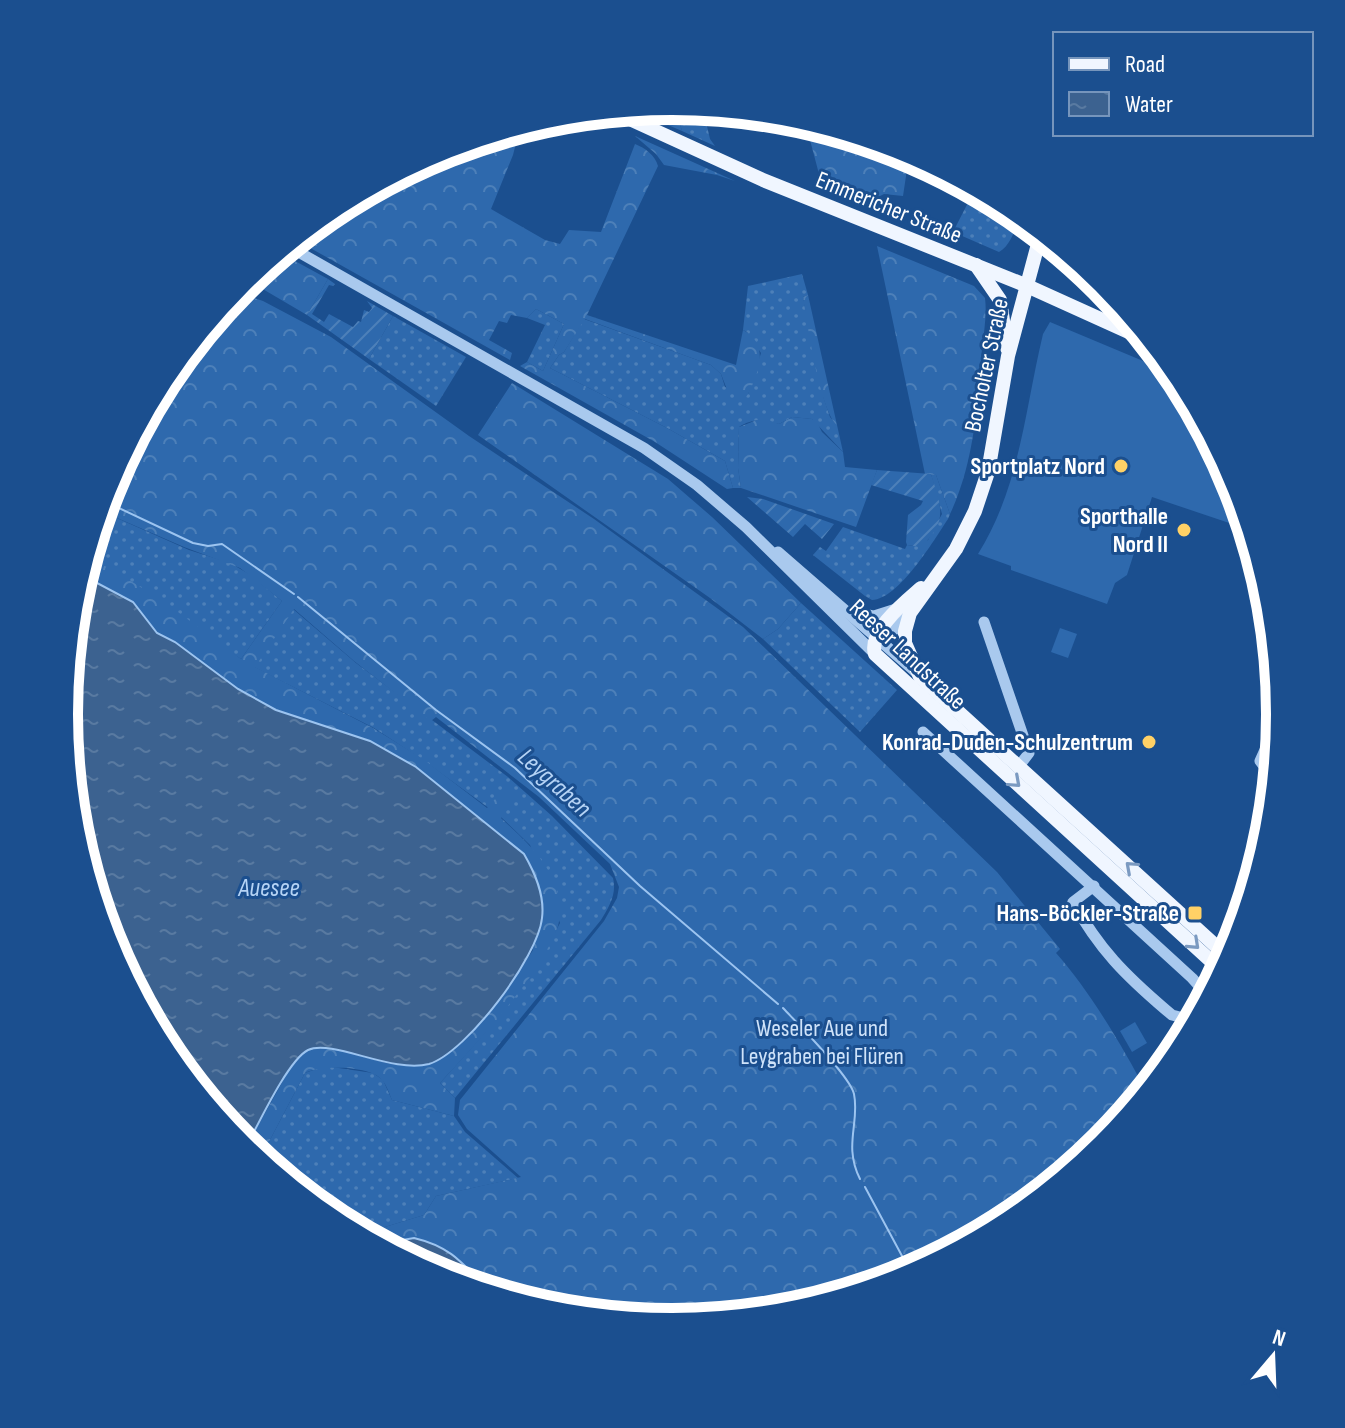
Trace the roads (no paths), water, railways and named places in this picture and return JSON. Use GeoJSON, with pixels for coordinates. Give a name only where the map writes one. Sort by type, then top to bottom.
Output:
{"type":"FeatureCollection","features":[{"type":"Feature","properties":{"kind":"main road","name":"Emmericher Straße"},"geometry":{"type":"LineString","coordinates":[[634,121],[776,185],[1025,285],[1126,331]]}},
{"type":"Feature","properties":{"kind":"main road","name":"Bocholter Straße"},"geometry":{"type":"LineString","coordinates":[[873,644],[956,549],[975,511],[988,472],[1008,356],[1037,245]]}},
{"type":"Feature","properties":{"kind":"main road"},"geometry":{"type":"LineString","coordinates":[[976,265],[1000,300],[1008,356]]}},
{"type":"Feature","properties":{"kind":"main road"},"geometry":{"type":"LineString","coordinates":[[905,610],[905,643],[920,677]]}},
{"type":"Feature","properties":{"kind":"main road","name":"Reeser Landstraße"},"geometry":{"type":"LineString","coordinates":[[873,644],[1213,962]]}},
{"type":"Feature","properties":{"kind":"main road","name":"Reeser Landstraße"},"geometry":{"type":"LineString","coordinates":[[920,677],[1219,949]]}},
{"type":"Feature","properties":{"kind":"street","name":"Reeser Landstraße"},"geometry":{"type":"LineString","coordinates":[[299,252],[644,448],[697,485],[873,644],[920,677]]}},
{"type":"Feature","properties":{"kind":"street","name":"Reeser Landstraße"},"geometry":{"type":"LineString","coordinates":[[746,527],[796,565],[842,607],[873,644]]}},
{"type":"Feature","properties":{"kind":"street"},"geometry":{"type":"LineString","coordinates":[[842,607],[874,616],[905,610]]}},
{"type":"Feature","properties":{"kind":"street","name":"Reeser Landstraße"},"geometry":{"type":"LineString","coordinates":[[984,622],[1029,753],[1019,766]]}},
{"type":"Feature","properties":{"kind":"street"},"geometry":{"type":"LineString","coordinates":[[923,732],[1094,886],[1200,987]]}},
{"type":"Feature","properties":{"kind":"street"},"geometry":{"type":"LineString","coordinates":[[1265,767],[1260,761],[1266,747]]}},
{"type":"Feature","properties":{"kind":"street"},"geometry":{"type":"LineString","coordinates":[[1094,886],[1073,902],[1091,936],[1166,1010],[1183,1018]]}},
{"type":"Feature","properties":{"kind":"water","name":"Auesee"},"geometry":{"type":"Polygon","coordinates":[[[93,581],[133,602],[157,633],[175,642],[238,689],[276,710],[370,741],[416,767],[524,854],[541,893],[542,918],[528,956],[480,1023],[445,1056],[429,1064],[414,1066],[332,1049],[308,1050],[292,1066],[253,1135],[201,1076],[178,1044],[139,977],[110,905],[89,830],[79,753],[79,675],[93,581]]]}},
{"type":"Feature","properties":{"kind":"water"},"geometry":{"type":"Polygon","coordinates":[[[414,1238],[438,1246],[472,1274],[445,1263],[398,1241],[414,1238]]]}},
{"type":"Feature","properties":{"kind":"waterway","name":"Leygraben"},"geometry":{"type":"LineString","coordinates":[[116,507],[193,543],[208,546],[222,544],[294,594]]}},
{"type":"Feature","properties":{"kind":"waterway","name":"Leygraben"},"geometry":{"type":"LineString","coordinates":[[298,597],[436,710],[515,768],[640,886],[778,1004]]}},
{"type":"Feature","properties":{"kind":"waterway","name":"Leygraben"},"geometry":{"type":"LineString","coordinates":[[783,1008],[843,1075],[854,1094],[852,1145],[860,1179]]}},
{"type":"Feature","properties":{"kind":"waterway","name":"Leygraben"},"geometry":{"type":"LineString","coordinates":[[865,1187],[905,1261]]}},
{"type":"Feature","properties":{"kind":"place","name":"Sportplatz Nord"},"geometry":{"type":"Point","coordinates":[1121,466]}},
{"type":"Feature","properties":{"kind":"place","name":"Sporthalle Nord II"},"geometry":{"type":"Point","coordinates":[1184,530]}},
{"type":"Feature","properties":{"kind":"place","name":"Konrad-Duden-Schulzentrum"},"geometry":{"type":"Point","coordinates":[1149,742]}},
{"type":"Feature","properties":{"kind":"place","name":"Hans-Böckler-Straße"},"geometry":{"type":"Point","coordinates":[1195,913]}},
{"type":"Feature","properties":{"kind":"park label","name":"Weseler Aue und Leygraben bei Flüren"},"geometry":{"type":"Point","coordinates":[822,1042]}}]}
